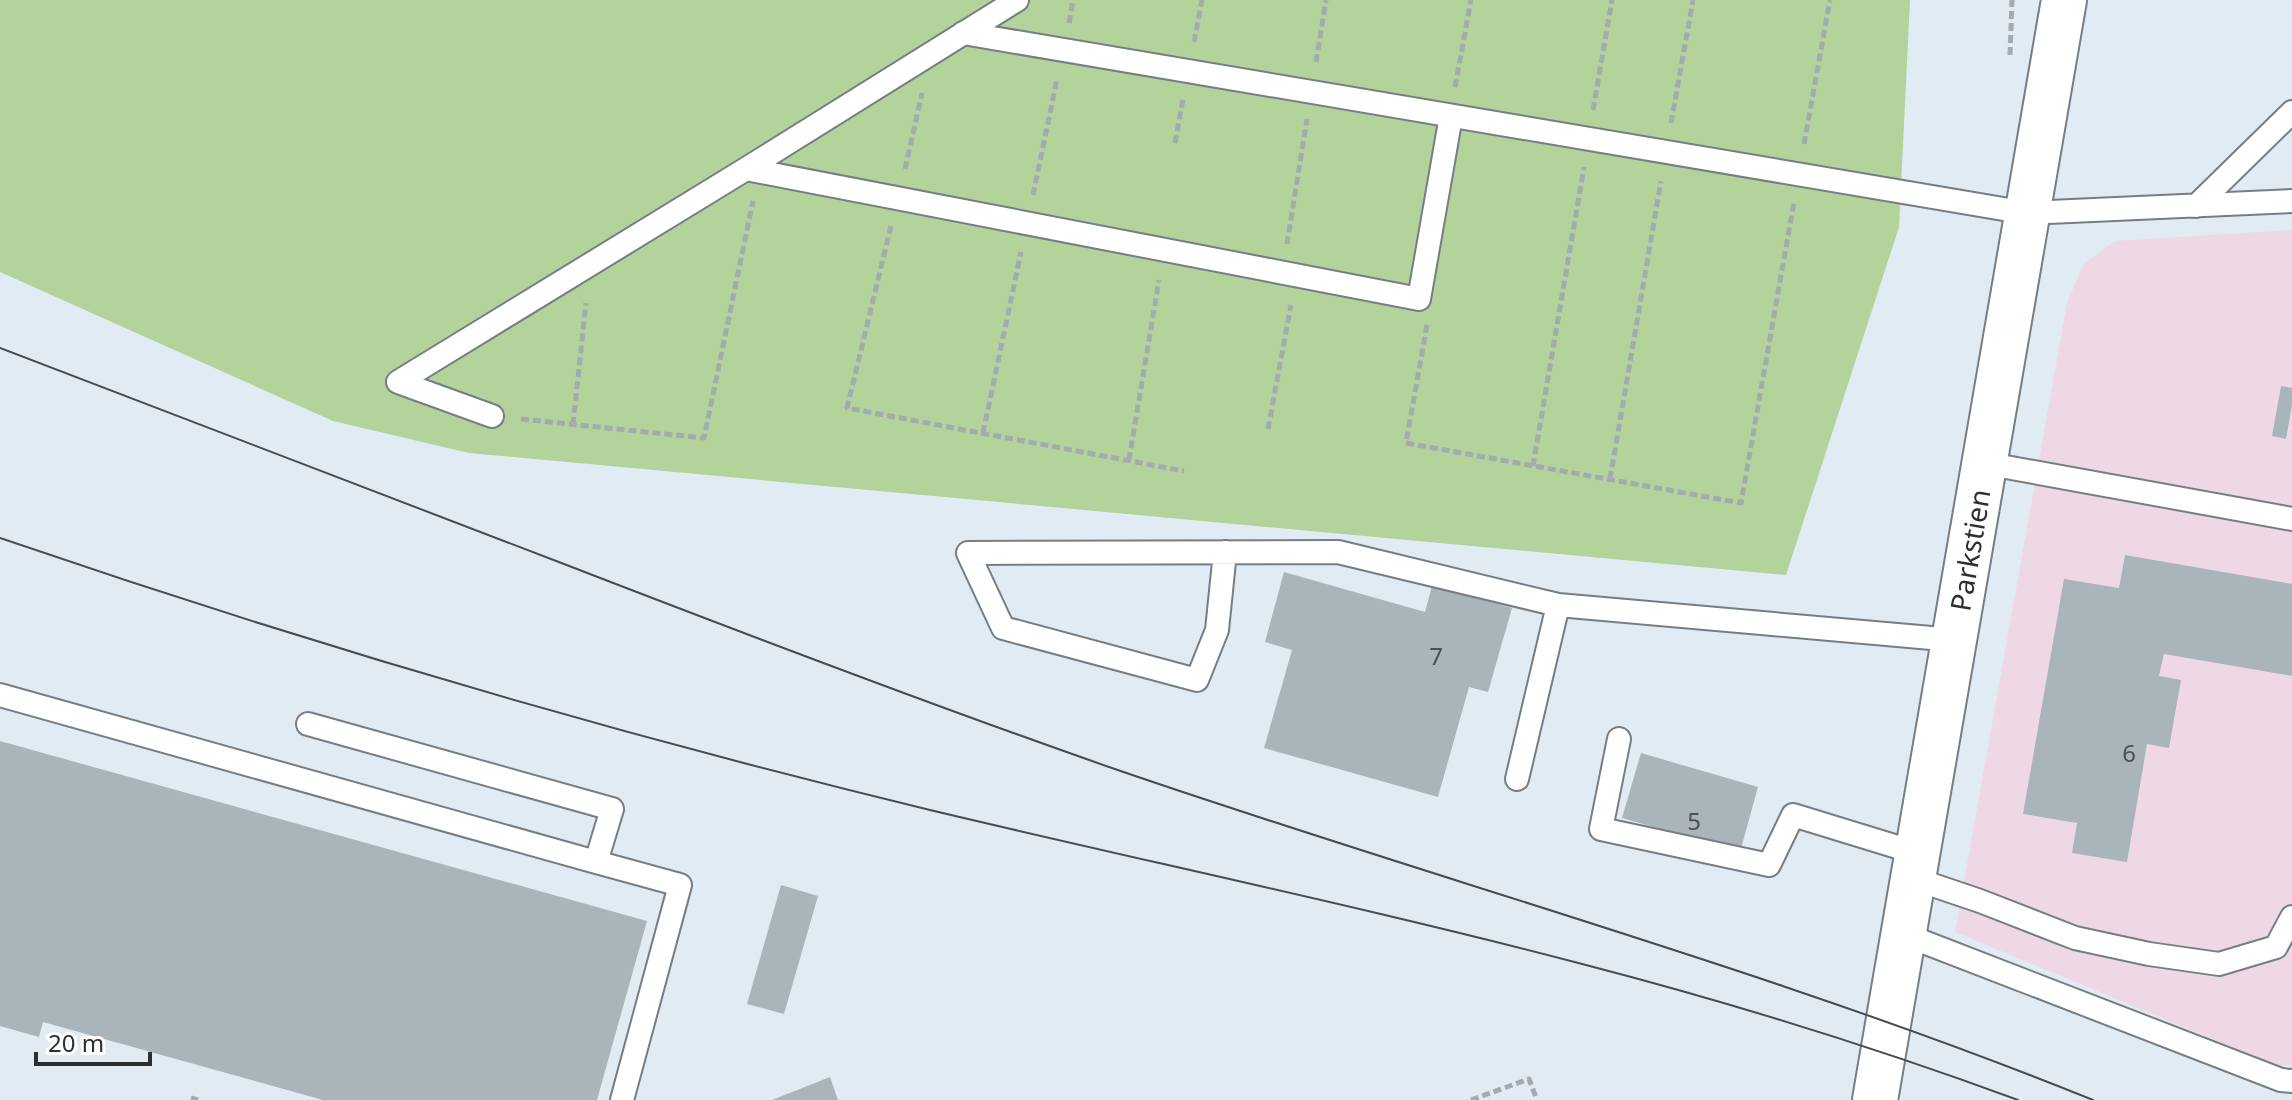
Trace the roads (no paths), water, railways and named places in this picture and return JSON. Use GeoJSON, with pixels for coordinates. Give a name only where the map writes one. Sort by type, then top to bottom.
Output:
{"type":"FeatureCollection","features":[{"type":"Feature","properties":{"kind":"street","name":"Parkstien"},"geometry":{"type":"LineString","coordinates":[[1875,1100],[2064,0]]}},
{"type":"Feature","properties":{"kind":"lane"},"geometry":{"type":"LineString","coordinates":[[492,416],[398,382],[753,170],[1017,0]]}},
{"type":"Feature","properties":{"kind":"lane"},"geometry":{"type":"LineString","coordinates":[[963,33],[2027,213],[2292,201]]}},
{"type":"Feature","properties":{"kind":"lane"},"geometry":{"type":"LineString","coordinates":[[2196,206],[2292,112]]}},
{"type":"Feature","properties":{"kind":"lane"},"geometry":{"type":"LineString","coordinates":[[753,170],[1419,299],[1451,116]]}},
{"type":"Feature","properties":{"kind":"lane"},"geometry":{"type":"LineString","coordinates":[[1984,463],[2292,519]]}},
{"type":"Feature","properties":{"kind":"lane"},"geometry":{"type":"LineString","coordinates":[[1225,552],[1217,630],[1197,680],[1003,628],[968,553],[1180,552],[1225,552],[1338,552],[1558,605],[1954,640]]}},
{"type":"Feature","properties":{"kind":"lane"},"geometry":{"type":"LineString","coordinates":[[1517,779],[1558,605]]}},
{"type":"Feature","properties":{"kind":"lane"},"geometry":{"type":"LineString","coordinates":[[0,695],[680,885],[622,1100]]}},
{"type":"Feature","properties":{"kind":"lane"},"geometry":{"type":"LineString","coordinates":[[308,724],[612,809],[596,862]]}},
{"type":"Feature","properties":{"kind":"lane"},"geometry":{"type":"LineString","coordinates":[[1619,739],[1601,829],[1769,865],[1793,815],[1915,865],[1980,901],[2075,938],[2149,954],[2219,964],[2276,947],[2292,917]]}},
{"type":"Feature","properties":{"kind":"lane"},"geometry":{"type":"LineString","coordinates":[[1903,934],[2281,1080],[2292,1081]]}},
{"type":"Feature","properties":{"kind":"tram line"},"geometry":{"type":"LineString","coordinates":[[0,348],[1040,743],[1727,967],[1972,1053],[2093,1100]]}},
{"type":"Feature","properties":{"kind":"tram line"},"geometry":{"type":"LineString","coordinates":[[0,538],[230,614],[578,718],[930,810],[1586,965],[1804,1027],[2018,1100]]}}]}
